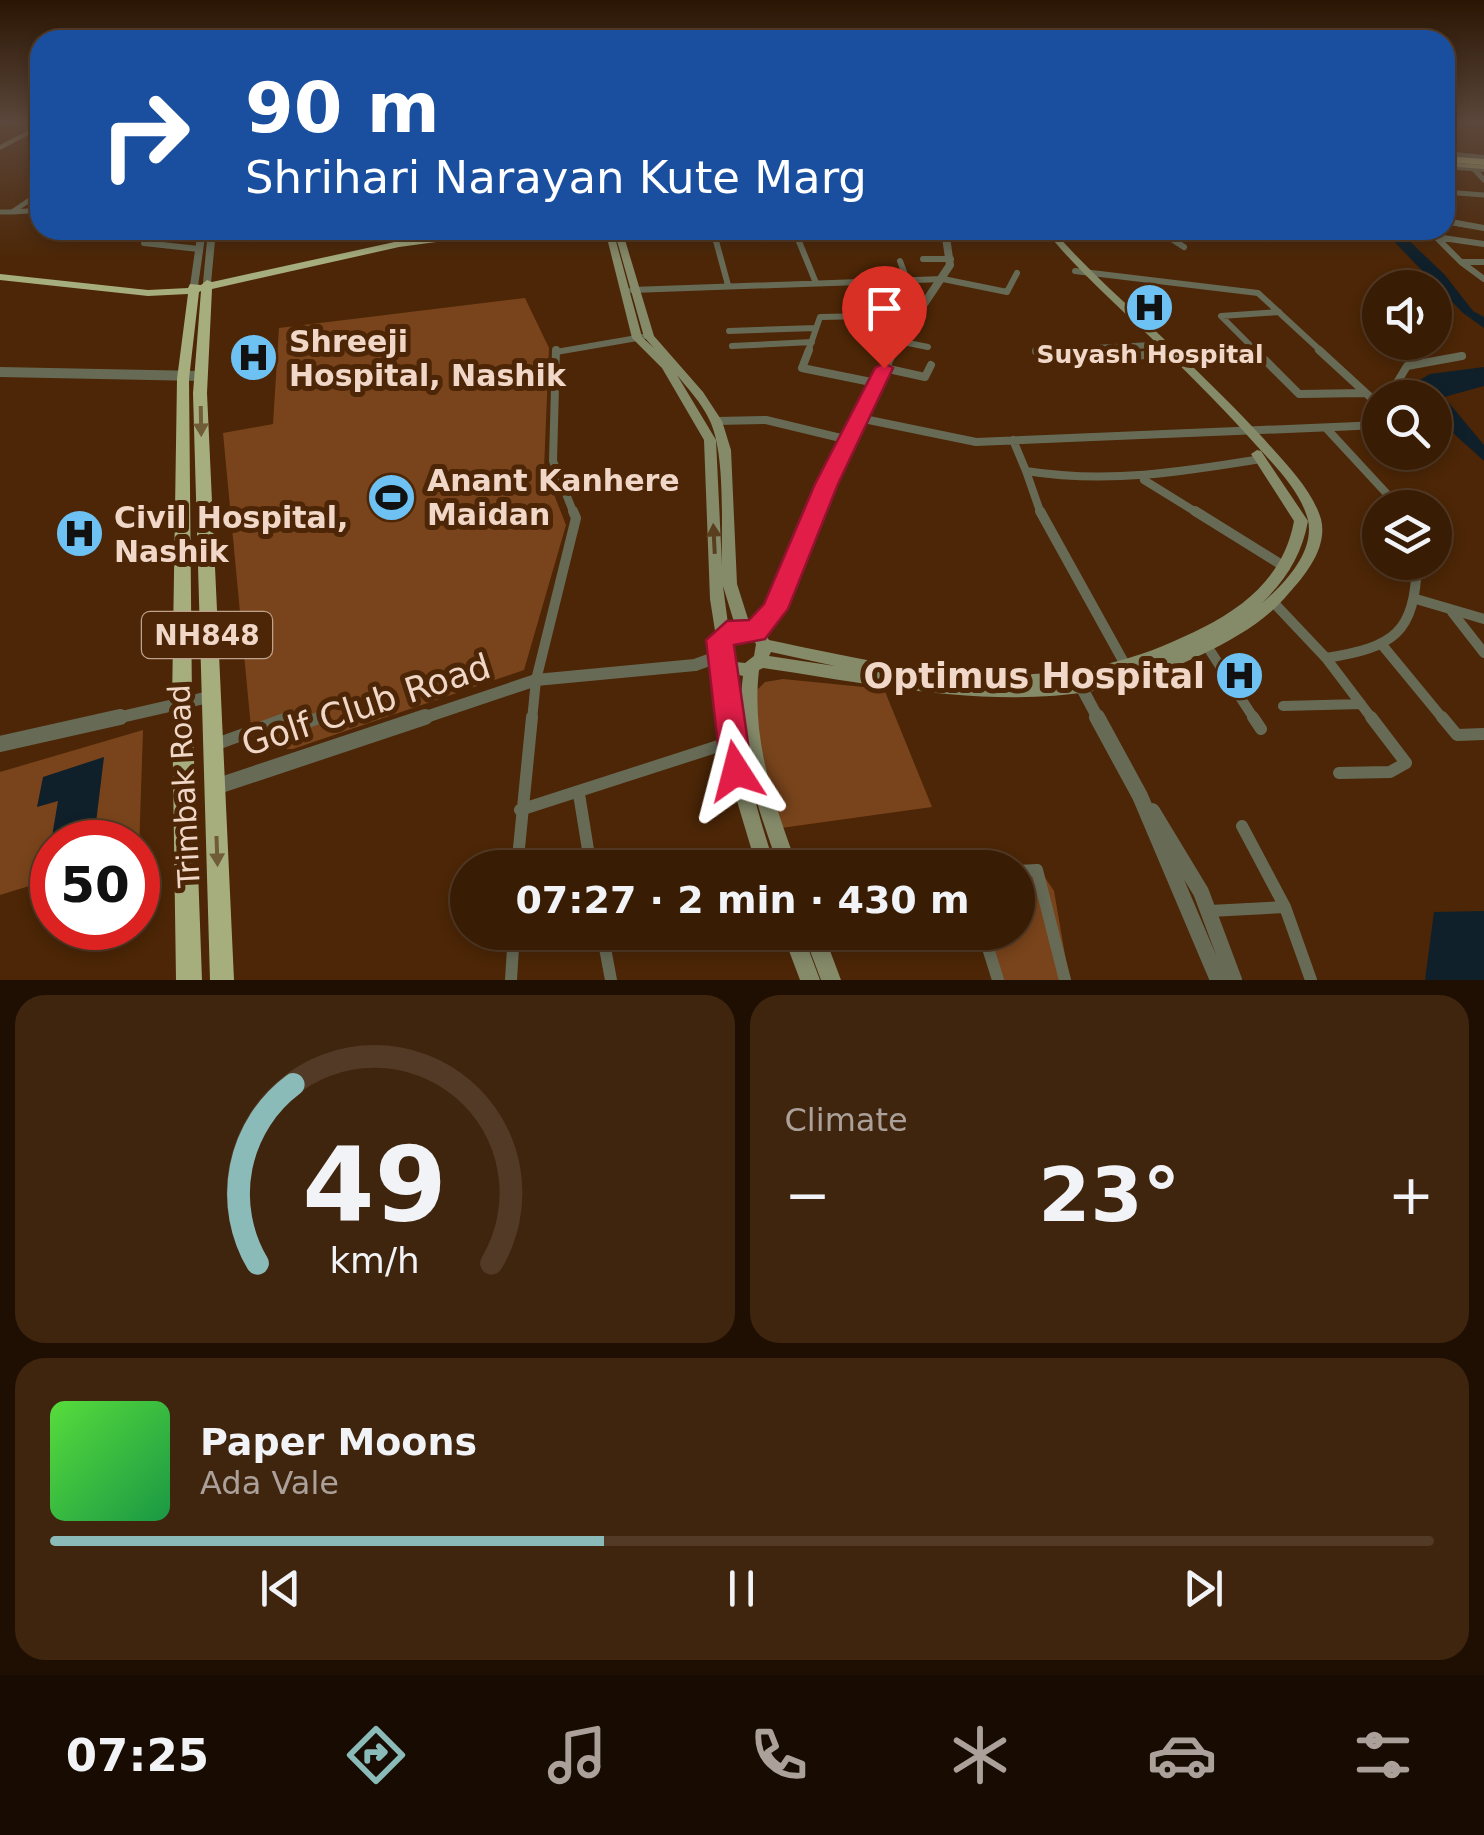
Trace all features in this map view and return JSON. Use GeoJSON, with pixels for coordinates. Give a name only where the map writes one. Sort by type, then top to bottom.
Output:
{"type":"FeatureCollection","features":[{"type":"Feature","properties":{"kind":"highway"},"geometry":{"type":"LineString","coordinates":[[148,293],[403,240]]}},
{"type":"Feature","properties":{"kind":"highway"},"geometry":{"type":"LineString","coordinates":[[0,274],[164,287],[245,280],[429,240]]}},
{"type":"Feature","properties":{"kind":"highway"},"geometry":{"type":"LineString","coordinates":[[0,274],[148,293],[198,313],[213,297],[245,280]]}},
{"type":"Feature","properties":{"kind":"highway","name":"Trimbak Road"},"geometry":{"type":"LineString","coordinates":[[189,980],[182,704],[192,377],[201,283]]}},
{"type":"Feature","properties":{"kind":"highway","name":"Trimbak Road"},"geometry":{"type":"LineString","coordinates":[[192,377],[222,980]]}},
{"type":"Feature","properties":{"kind":"main road"},"geometry":{"type":"LineString","coordinates":[[612,240],[643,338],[666,366],[701,424],[719,466],[716,599],[723,636],[718,646],[742,800],[761,850]]}},
{"type":"Feature","properties":{"kind":"main road"},"geometry":{"type":"LineString","coordinates":[[620,240],[629,291]]}},
{"type":"Feature","properties":{"kind":"main road"},"geometry":{"type":"LineString","coordinates":[[1050,240],[1157,350],[1245,432],[1301,520],[1300,536],[1284,567],[1238,614],[1204,636],[1130,672]]}},
{"type":"Feature","properties":{"kind":"main road"},"geometry":{"type":"LineString","coordinates":[[721,658],[736,666],[756,663],[972,690],[1080,684],[1207,646],[1273,602],[1310,556],[1314,520],[1302,496],[1245,432],[1080,271],[1057,240]]}},
{"type":"Feature","properties":{"kind":"main road"},"geometry":{"type":"LineString","coordinates":[[643,338],[681,369],[716,421],[730,584],[755,635],[756,663],[746,702],[748,736],[770,822],[782,850]]}},
{"type":"Feature","properties":{"kind":"main road"},"geometry":{"type":"LineString","coordinates":[[723,636],[755,635],[930,674],[1080,684]]}},
{"type":"Feature","properties":{"kind":"main road"},"geometry":{"type":"LineString","coordinates":[[799,950],[810,980]]}},
{"type":"Feature","properties":{"kind":"main road"},"geometry":{"type":"LineString","coordinates":[[820,950],[831,980]]}},
{"type":"Feature","properties":{"kind":"street"},"geometry":{"type":"LineString","coordinates":[[1455,193],[1484,195]]}},
{"type":"Feature","properties":{"kind":"street"},"geometry":{"type":"LineString","coordinates":[[12,212],[30,200]]}},
{"type":"Feature","properties":{"kind":"street"},"geometry":{"type":"LineString","coordinates":[[0,212],[30,211]]}},
{"type":"Feature","properties":{"kind":"street"},"geometry":{"type":"LineString","coordinates":[[1455,223],[1483,227],[1480,213]]}},
{"type":"Feature","properties":{"kind":"street","name":"NH848"},"geometry":{"type":"LineString","coordinates":[[200,240],[201,283]]}},
{"type":"Feature","properties":{"kind":"street"},"geometry":{"type":"LineString","coordinates":[[201,283],[210,240]]}},
{"type":"Feature","properties":{"kind":"street"},"geometry":{"type":"LineString","coordinates":[[715,240],[728,285]]}},
{"type":"Feature","properties":{"kind":"street"},"geometry":{"type":"LineString","coordinates":[[795,240],[816,283]]}},
{"type":"Feature","properties":{"kind":"street"},"geometry":{"type":"LineString","coordinates":[[755,635],[775,609],[848,440],[898,341],[943,279],[951,259],[947,240]]}},
{"type":"Feature","properties":{"kind":"street"},"geometry":{"type":"LineString","coordinates":[[1174,240],[1184,246]]}},
{"type":"Feature","properties":{"kind":"street"},"geometry":{"type":"LineString","coordinates":[[1439,240],[1484,279]]}},
{"type":"Feature","properties":{"kind":"street"},"geometry":{"type":"LineString","coordinates":[[1455,240],[1484,244]]}},
{"type":"Feature","properties":{"kind":"street"},"geometry":{"type":"LineString","coordinates":[[144,243],[199,249]]}},
{"type":"Feature","properties":{"kind":"street"},"geometry":{"type":"LineString","coordinates":[[924,259],[951,259]]}},
{"type":"Feature","properties":{"kind":"street"},"geometry":{"type":"LineString","coordinates":[[900,261],[906,280]]}},
{"type":"Feature","properties":{"kind":"street"},"geometry":{"type":"LineString","coordinates":[[1461,262],[1484,262]]}},
{"type":"Feature","properties":{"kind":"street"},"geometry":{"type":"LineString","coordinates":[[1080,271],[1240,287],[1258,293],[1362,389]]}},
{"type":"Feature","properties":{"kind":"street"},"geometry":{"type":"LineString","coordinates":[[629,291],[943,279],[1007,292],[1017,273]]}},
{"type":"Feature","properties":{"kind":"street"},"geometry":{"type":"LineString","coordinates":[[1279,312],[1220,316],[1299,394],[1362,392]]}},
{"type":"Feature","properties":{"kind":"street"},"geometry":{"type":"LineString","coordinates":[[876,384],[802,368],[820,317],[917,315]]}},
{"type":"Feature","properties":{"kind":"street"},"geometry":{"type":"LineString","coordinates":[[729,331],[816,328]]}},
{"type":"Feature","properties":{"kind":"street"},"geometry":{"type":"LineString","coordinates":[[518,850],[536,680],[576,518],[552,461],[556,349],[643,338]]}},
{"type":"Feature","properties":{"kind":"street"},"geometry":{"type":"LineString","coordinates":[[898,341],[928,348]]}},
{"type":"Feature","properties":{"kind":"street"},"geometry":{"type":"LineString","coordinates":[[732,346],[812,342]]}},
{"type":"Feature","properties":{"kind":"street"},"geometry":{"type":"LineString","coordinates":[[1036,351],[1157,350]]}},
{"type":"Feature","properties":{"kind":"street"},"geometry":{"type":"LineString","coordinates":[[1086,359],[1157,350]]}},
{"type":"Feature","properties":{"kind":"street"},"geometry":{"type":"LineString","coordinates":[[1393,380],[1404,366],[1462,356]]}},
{"type":"Feature","properties":{"kind":"street"},"geometry":{"type":"LineString","coordinates":[[884,368],[925,377],[931,364]]}},
{"type":"Feature","properties":{"kind":"street"},"geometry":{"type":"LineString","coordinates":[[0,372],[192,377]]}},
{"type":"Feature","properties":{"kind":"street"},"geometry":{"type":"LineString","coordinates":[[716,421],[741,416],[763,418],[848,440]]}},
{"type":"Feature","properties":{"kind":"street"},"geometry":{"type":"LineString","coordinates":[[859,418],[976,442],[1362,427]]}},
{"type":"Feature","properties":{"kind":"street"},"geometry":{"type":"LineString","coordinates":[[1327,429],[1383,490]]}},
{"type":"Feature","properties":{"kind":"street"},"geometry":{"type":"LineString","coordinates":[[1013,440],[1043,520],[1130,672]]}},
{"type":"Feature","properties":{"kind":"street"},"geometry":{"type":"LineString","coordinates":[[1026,471],[1063,477],[1142,478],[1261,459]]}},
{"type":"Feature","properties":{"kind":"street"},"geometry":{"type":"LineString","coordinates":[[1142,478],[1284,567]]}},
{"type":"Feature","properties":{"kind":"street"},"geometry":{"type":"LineString","coordinates":[[1326,658],[1383,646],[1416,612],[1417,580]]}},
{"type":"Feature","properties":{"kind":"street"},"geometry":{"type":"LineString","coordinates":[[1416,599],[1484,618]]}},
{"type":"Feature","properties":{"kind":"street"},"geometry":{"type":"LineString","coordinates":[[1273,602],[1326,658],[1406,763],[1390,772],[1339,773]]}},
{"type":"Feature","properties":{"kind":"street"},"geometry":{"type":"LineString","coordinates":[[1452,612],[1484,653]]}},
{"type":"Feature","properties":{"kind":"street"},"geometry":{"type":"LineString","coordinates":[[1207,646],[1261,729]]}},
{"type":"Feature","properties":{"kind":"street"},"geometry":{"type":"LineString","coordinates":[[1383,646],[1457,735],[1484,734]]}},
{"type":"Feature","properties":{"kind":"street","name":"Golf Club Road"},"geometry":{"type":"LineString","coordinates":[[215,787],[536,680],[695,665],[721,658]]}},
{"type":"Feature","properties":{"kind":"street"},"geometry":{"type":"LineString","coordinates":[[1080,684],[1140,796],[1218,980]]}},
{"type":"Feature","properties":{"kind":"street"},"geometry":{"type":"LineString","coordinates":[[0,744],[209,696]]}},
{"type":"Feature","properties":{"kind":"street"},"geometry":{"type":"LineString","coordinates":[[1284,706],[1361,704]]}},
{"type":"Feature","properties":{"kind":"street"},"geometry":{"type":"LineString","coordinates":[[212,746],[290,716],[291,729],[321,717]]}},
{"type":"Feature","properties":{"kind":"street"},"geometry":{"type":"LineString","coordinates":[[520,810],[730,742]]}},
{"type":"Feature","properties":{"kind":"street"},"geometry":{"type":"LineString","coordinates":[[579,794],[588,850]]}},
{"type":"Feature","properties":{"kind":"street"},"geometry":{"type":"LineString","coordinates":[[1140,796],[1168,830],[1210,911],[1234,980]]}},
{"type":"Feature","properties":{"kind":"street"},"geometry":{"type":"LineString","coordinates":[[1242,826],[1285,907],[1310,980]]}},
{"type":"Feature","properties":{"kind":"street"},"geometry":{"type":"LineString","coordinates":[[1035,870],[1065,980]]}},
{"type":"Feature","properties":{"kind":"street"},"geometry":{"type":"LineString","coordinates":[[1210,911],[1285,907]]}},
{"type":"Feature","properties":{"kind":"street"},"geometry":{"type":"LineString","coordinates":[[511,980],[513,950]]}},
{"type":"Feature","properties":{"kind":"street"},"geometry":{"type":"LineString","coordinates":[[605,950],[611,980]]}},
{"type":"Feature","properties":{"kind":"street"},"geometry":{"type":"LineString","coordinates":[[989,950],[998,980]]}},
{"type":"Feature","properties":{"kind":"shaded area","name":"Anant Kanhere Maidan"},"geometry":{"type":"Polygon","coordinates":[[[525,298],[549,348],[544,469],[566,525],[524,670],[293,749],[253,749],[223,433],[273,424],[279,328],[525,298]]]}},
{"type":"Feature","properties":{"kind":"shaded area"},"geometry":{"type":"Polygon","coordinates":[[[783,679],[884,689],[932,807],[781,828],[759,741],[753,694],[765,682],[783,679]]]}},
{"type":"Feature","properties":{"kind":"shaded area"},"geometry":{"type":"Polygon","coordinates":[[[143,730],[140,820],[30,820],[30,886],[0,895],[0,772],[143,730]]]}},
{"type":"Feature","properties":{"kind":"shaded area"},"geometry":{"type":"Polygon","coordinates":[[[1040,870],[1054,891],[1068,972],[1064,980],[1000,980],[991,950],[1035,950],[1035,872],[1040,870]]]}},
{"type":"Feature","properties":{"kind":"water"},"geometry":{"type":"Polygon","coordinates":[[[1393,240],[1408,240],[1440,270],[1422,270],[1393,240]]]}},
{"type":"Feature","properties":{"kind":"water"},"geometry":{"type":"Polygon","coordinates":[[[1452,284],[1473,311],[1484,317],[1484,328],[1452,302],[1452,284]]]}},
{"type":"Feature","properties":{"kind":"water"},"geometry":{"type":"Polygon","coordinates":[[[1484,367],[1484,386],[1452,395],[1452,380],[1420,380],[1430,374],[1484,367]]]}},
{"type":"Feature","properties":{"kind":"water"},"geometry":{"type":"Polygon","coordinates":[[[1452,407],[1484,445],[1484,461],[1452,430],[1452,407]]]}},
{"type":"Feature","properties":{"kind":"water"},"geometry":{"type":"Polygon","coordinates":[[[104,757],[96,820],[55,820],[58,801],[37,807],[43,777],[104,757]]]}},
{"type":"Feature","properties":{"kind":"water"},"geometry":{"type":"Polygon","coordinates":[[[1484,911],[1484,980],[1425,980],[1434,912],[1484,911]]]}},
{"type":"Feature","properties":{"kind":"place","name":"Suyash Hospital"},"geometry":{"type":"Point","coordinates":[1150,308]}},
{"type":"Feature","properties":{"kind":"place","name":"Shreeji Hospital, Nashik"},"geometry":{"type":"Point","coordinates":[254,358]}},
{"type":"Feature","properties":{"kind":"place","name":"Anant Kanhere Maidan"},"geometry":{"type":"Point","coordinates":[392,497]}},
{"type":"Feature","properties":{"kind":"place","name":"Civil Hospital, Nashik"},"geometry":{"type":"Point","coordinates":[79,534]}},
{"type":"Feature","properties":{"kind":"place","name":"Optimus Hospital"},"geometry":{"type":"Point","coordinates":[1240,676]}},
{"type":"Feature","properties":{"kind":"route"},"geometry":{"type":"LineString","coordinates":[[736,771],[719,640],[736,629],[755,632],[775,609],[827,484],[884,368]]}}]}
